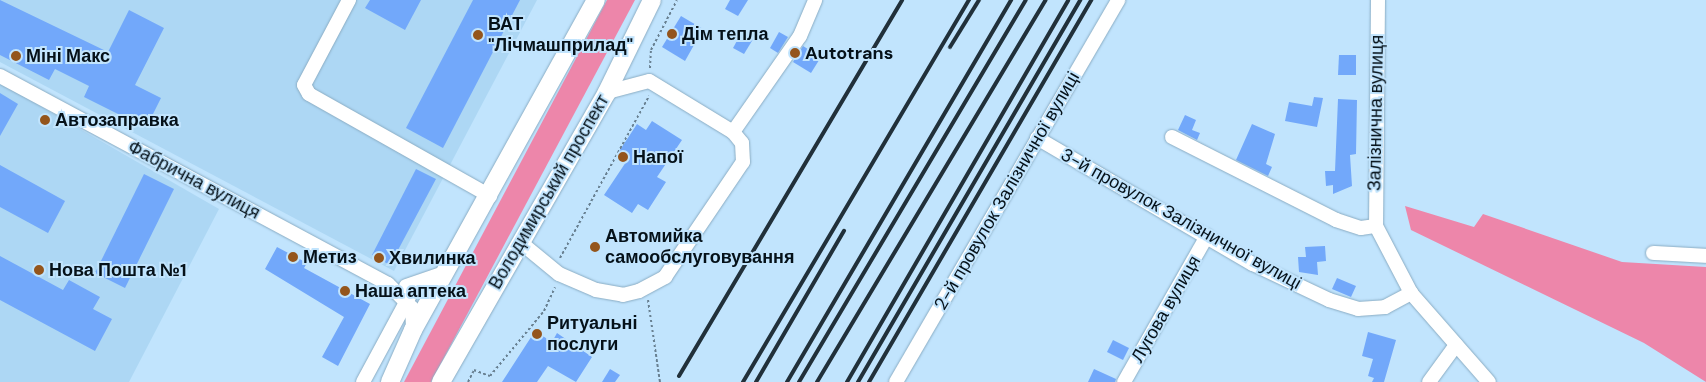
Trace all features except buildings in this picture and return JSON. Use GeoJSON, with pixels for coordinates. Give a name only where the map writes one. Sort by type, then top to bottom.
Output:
{"type":"FeatureCollection","features":[{"type":"Feature","properties":{"kind":"main road"},"geometry":{"type":"LineString","coordinates":[[390,382],[413,330],[444,273],[490,196],[596,0]]}},
{"type":"Feature","properties":{"kind":"main road","name":"Володимирський проспект"},"geometry":{"type":"LineString","coordinates":[[441,382],[607,92],[652,0]]}},
{"type":"Feature","properties":{"kind":"street"},"geometry":{"type":"LineString","coordinates":[[733,132],[800,36],[816,0]]}},
{"type":"Feature","properties":{"kind":"street","name":"2-й провулок Залізничної вулиці"},"geometry":{"type":"LineString","coordinates":[[896,382],[1118,0]]}},
{"type":"Feature","properties":{"kind":"street","name":"Залізнична вулиця"},"geometry":{"type":"LineString","coordinates":[[1378,0],[1376,226],[1411,294],[1489,382]]}},
{"type":"Feature","properties":{"kind":"street"},"geometry":{"type":"LineString","coordinates":[[348,1],[304,85],[310,94],[490,196]]}},
{"type":"Feature","properties":{"kind":"street","name":"Фабрична вулиця"},"geometry":{"type":"LineString","coordinates":[[0,76],[388,284]]}},
{"type":"Feature","properties":{"kind":"street"},"geometry":{"type":"LineString","coordinates":[[520,242],[558,274],[610,294],[646,288],[665,276],[743,162],[742,143],[733,132],[649,81],[607,92]]}},
{"type":"Feature","properties":{"kind":"street"},"geometry":{"type":"LineString","coordinates":[[1172,137],[1336,220],[1361,228],[1376,226]]}},
{"type":"Feature","properties":{"kind":"street","name":"3-й провулок Залізничної вулиці"},"geometry":{"type":"LineString","coordinates":[[1037,138],[1207,236],[1320,296],[1358,309],[1384,307],[1411,294]]}},
{"type":"Feature","properties":{"kind":"street","name":"Лугова вулиця"},"geometry":{"type":"LineString","coordinates":[[1124,382],[1207,236]]}},
{"type":"Feature","properties":{"kind":"street"},"geometry":{"type":"LineString","coordinates":[[1653,253],[1706,256]]}},
{"type":"Feature","properties":{"kind":"street"},"geometry":{"type":"LineString","coordinates":[[388,284],[415,286],[444,273]]}},
{"type":"Feature","properties":{"kind":"street"},"geometry":{"type":"LineString","coordinates":[[388,284],[412,308],[413,330]]}},
{"type":"Feature","properties":{"kind":"street"},"geometry":{"type":"LineString","coordinates":[[363,382],[415,286]]}},
{"type":"Feature","properties":{"kind":"street"},"geometry":{"type":"LineString","coordinates":[[1429,382],[1456,345]]}},
{"type":"Feature","properties":{"kind":"path"},"geometry":{"type":"LineString","coordinates":[[468,382],[474,370],[490,376],[544,311],[572,231],[648,96],[651,50],[677,0]]}},
{"type":"Feature","properties":{"kind":"path"},"geometry":{"type":"LineString","coordinates":[[646,288],[660,382]]}},
{"type":"Feature","properties":{"kind":"shaded area"},"geometry":{"type":"Polygon","coordinates":[[[0,0],[537,0],[394,271],[0,62],[0,0]]]}},
{"type":"Feature","properties":{"kind":"shaded area"},"geometry":{"type":"Polygon","coordinates":[[[607,0],[635,0],[431,382],[404,382],[607,0]]]}},
{"type":"Feature","properties":{"kind":"shaded area"},"geometry":{"type":"Polygon","coordinates":[[[0,83],[219,209],[129,382],[0,382],[0,83]]]}},
{"type":"Feature","properties":{"kind":"shaded area"},"geometry":{"type":"Polygon","coordinates":[[[1405,206],[1474,227],[1483,214],[1622,262],[1706,267],[1706,382],[1644,343],[1411,230],[1405,206]]]}},
{"type":"Feature","properties":{"kind":"railway"},"geometry":{"type":"LineString","coordinates":[[679,376],[902,0]]}},
{"type":"Feature","properties":{"kind":"railway"},"geometry":{"type":"LineString","coordinates":[[743,382],[969,0]]}},
{"type":"Feature","properties":{"kind":"railway"},"geometry":{"type":"LineString","coordinates":[[950,47],[979,0]]}},
{"type":"Feature","properties":{"kind":"railway"},"geometry":{"type":"LineString","coordinates":[[787,382],[1011,0]]}},
{"type":"Feature","properties":{"kind":"railway"},"geometry":{"type":"LineString","coordinates":[[799,382],[1026,0]]}},
{"type":"Feature","properties":{"kind":"railway"},"geometry":{"type":"LineString","coordinates":[[817,382],[1046,0]]}},
{"type":"Feature","properties":{"kind":"railway"},"geometry":{"type":"LineString","coordinates":[[847,382],[1068,0]]}},
{"type":"Feature","properties":{"kind":"railway"},"geometry":{"type":"LineString","coordinates":[[858,382],[1080,0]]}},
{"type":"Feature","properties":{"kind":"railway"},"geometry":{"type":"LineString","coordinates":[[869,382],[1091,0]]}},
{"type":"Feature","properties":{"kind":"railway"},"geometry":{"type":"LineString","coordinates":[[756,382],[844,231]]}},
{"type":"Feature","properties":{"kind":"place","name":"Дім тепла"},"geometry":{"type":"Point","coordinates":[672,34]}},
{"type":"Feature","properties":{"kind":"place","name":"ВАТ \"Лічмашприлад\""},"geometry":{"type":"Point","coordinates":[478,35]}},
{"type":"Feature","properties":{"kind":"place","name":"Autotrans"},"geometry":{"type":"Point","coordinates":[795,53]}},
{"type":"Feature","properties":{"kind":"place","name":"Міні Макс"},"geometry":{"type":"Point","coordinates":[16,56]}},
{"type":"Feature","properties":{"kind":"place","name":"Автозаправка"},"geometry":{"type":"Point","coordinates":[45,120]}},
{"type":"Feature","properties":{"kind":"place","name":"Напої"},"geometry":{"type":"Point","coordinates":[623,157]}},
{"type":"Feature","properties":{"kind":"place","name":"Автомийка самообслуговування"},"geometry":{"type":"Point","coordinates":[595,247]}},
{"type":"Feature","properties":{"kind":"place","name":"Метиз"},"geometry":{"type":"Point","coordinates":[293,257]}},
{"type":"Feature","properties":{"kind":"place","name":"Хвилинка"},"geometry":{"type":"Point","coordinates":[379,258]}},
{"type":"Feature","properties":{"kind":"place","name":"Нова Пошта №1"},"geometry":{"type":"Point","coordinates":[39,270]}},
{"type":"Feature","properties":{"kind":"place","name":"Наша аптека"},"geometry":{"type":"Point","coordinates":[345,291]}},
{"type":"Feature","properties":{"kind":"place","name":"Ритуальні послуги"},"geometry":{"type":"Point","coordinates":[537,334]}}]}
